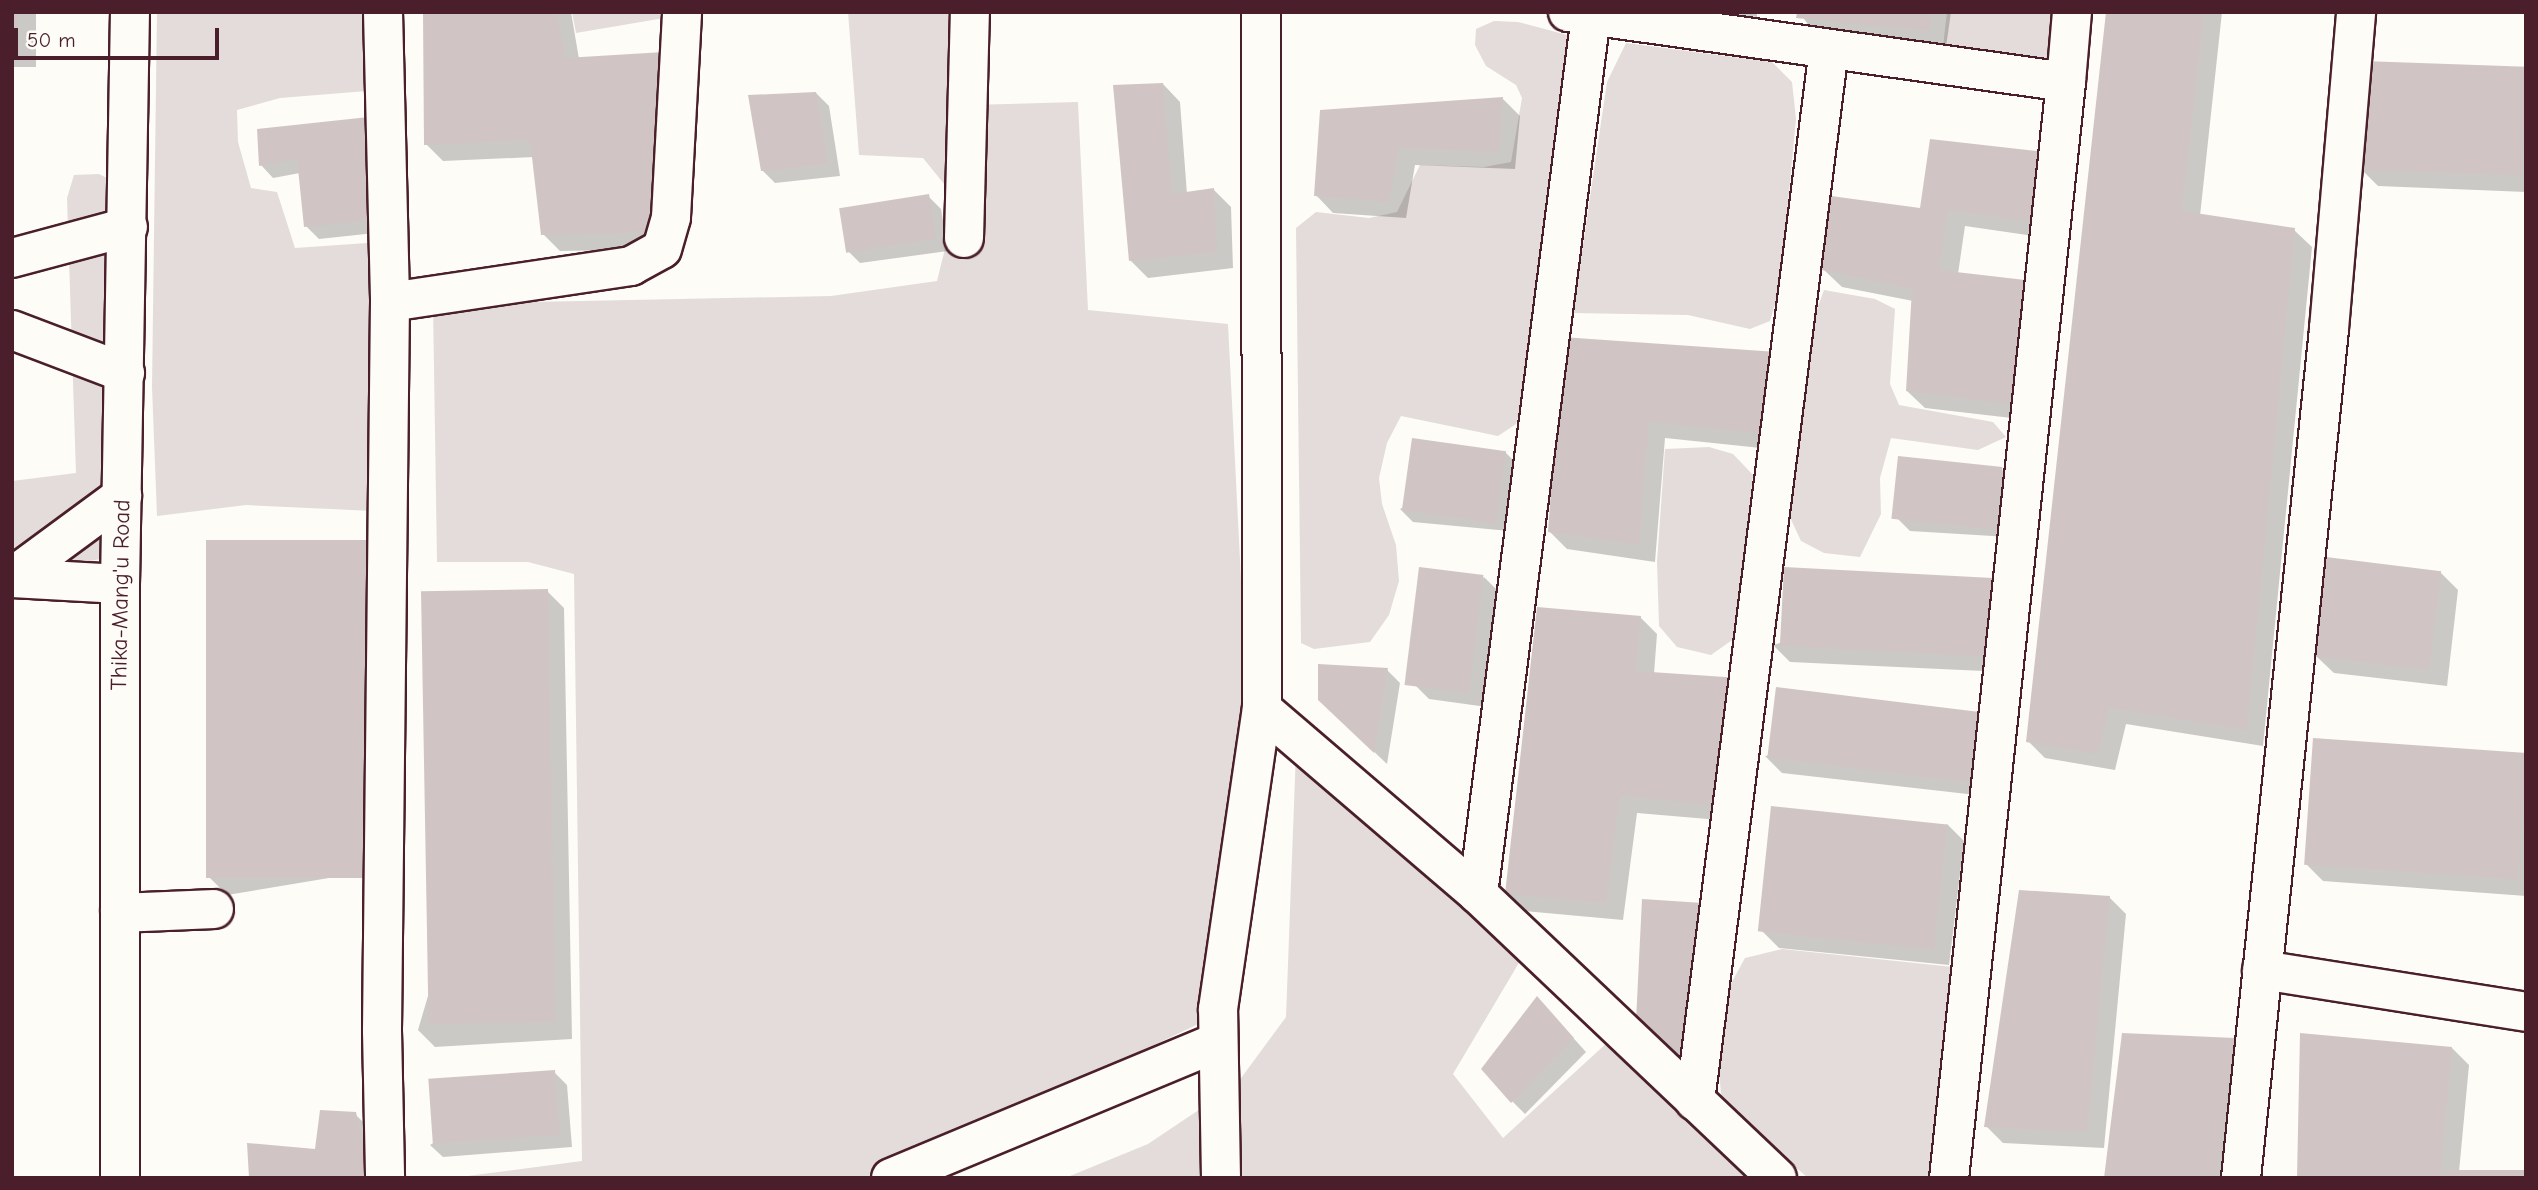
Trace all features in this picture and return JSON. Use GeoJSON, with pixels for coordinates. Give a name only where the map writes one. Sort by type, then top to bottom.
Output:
{"type":"FeatureCollection","features":[{"type":"Feature","properties":{"kind":"main road","name":"Thika-Mang'u Road"},"geometry":{"type":"LineString","coordinates":[[120,1178],[120,584],[130,12]]}},
{"type":"Feature","properties":{"kind":"main road"},"geometry":{"type":"LineString","coordinates":[[383,12],[390,302],[382,1031],[384,1178]]}},
{"type":"Feature","properties":{"kind":"main road"},"geometry":{"type":"LineString","coordinates":[[390,302],[631,266],[662,248],[671,217],[682,12]]}},
{"type":"Feature","properties":{"kind":"main road"},"geometry":{"type":"LineString","coordinates":[[964,239],[970,12]]}},
{"type":"Feature","properties":{"kind":"main road"},"geometry":{"type":"LineString","coordinates":[[1221,1178],[1217,1042],[1262,709],[1261,12]]}},
{"type":"Feature","properties":{"kind":"main road"},"geometry":{"type":"LineString","coordinates":[[1949,1178],[2072,12]]}},
{"type":"Feature","properties":{"kind":"main road"},"geometry":{"type":"LineString","coordinates":[[2241,1178],[2329,330],[2356,12]]}},
{"type":"Feature","properties":{"kind":"main road"},"geometry":{"type":"LineString","coordinates":[[1478,894],[1579,14],[2066,82]]}},
{"type":"Feature","properties":{"kind":"main road"},"geometry":{"type":"LineString","coordinates":[[1695,1101],[1829,49]]}},
{"type":"Feature","properties":{"kind":"main road"},"geometry":{"type":"LineString","coordinates":[[12,258],[128,227]]}},
{"type":"Feature","properties":{"kind":"main road"},"geometry":{"type":"LineString","coordinates":[[12,330],[125,373]]}},
{"type":"Feature","properties":{"kind":"main road"},"geometry":{"type":"LineString","coordinates":[[12,578],[122,496]]}},
{"type":"Feature","properties":{"kind":"main road"},"geometry":{"type":"LineString","coordinates":[[12,578],[120,584]]}},
{"type":"Feature","properties":{"kind":"main road"},"geometry":{"type":"LineString","coordinates":[[1262,709],[1478,894],[1777,1178]]}},
{"type":"Feature","properties":{"kind":"main road"},"geometry":{"type":"LineString","coordinates":[[120,913],[214,909]]}},
{"type":"Feature","properties":{"kind":"main road"},"geometry":{"type":"LineString","coordinates":[[2262,970],[2526,1012]]}},
{"type":"Feature","properties":{"kind":"main road"},"geometry":{"type":"LineString","coordinates":[[891,1178],[1217,1042]]}},
{"type":"Feature","properties":{"kind":"shaded area"},"geometry":{"type":"Polygon","coordinates":[[[157,12],[375,12],[367,91],[280,98],[237,110],[238,142],[251,188],[277,192],[295,248],[382,242],[373,511],[246,505],[157,516],[152,387],[157,12]]]}},
{"type":"Feature","properties":{"kind":"shaded area"},"geometry":{"type":"Polygon","coordinates":[[[572,12],[682,12],[682,15],[576,33],[572,12]]]}},
{"type":"Feature","properties":{"kind":"shaded area"},"geometry":{"type":"Polygon","coordinates":[[[848,12],[973,12],[969,105],[1078,102],[1088,310],[1228,324],[1249,737],[1215,1016],[876,1178],[452,1178],[582,1161],[574,574],[528,562],[437,562],[433,304],[831,296],[937,281],[957,200],[923,158],[859,155],[848,12]]]}},
{"type":"Feature","properties":{"kind":"shaded area"},"geometry":{"type":"Polygon","coordinates":[[[1947,12],[2062,12],[2057,70],[1942,55],[1947,12]]]}},
{"type":"Feature","properties":{"kind":"shaded area"},"geometry":{"type":"Polygon","coordinates":[[[1494,21],[1518,22],[1571,36],[1527,388],[1516,424],[1498,436],[1401,416],[1387,443],[1379,478],[1382,504],[1396,545],[1399,581],[1389,615],[1370,642],[1314,649],[1301,643],[1296,228],[1316,212],[1369,218],[1397,212],[1420,165],[1484,167],[1511,162],[1522,98],[1516,85],[1486,66],[1475,45],[1476,29],[1494,21]]]}},
{"type":"Feature","properties":{"kind":"shaded area"},"geometry":{"type":"Polygon","coordinates":[[[1626,43],[1772,62],[1792,82],[1796,119],[1780,287],[1770,321],[1750,329],[1688,315],[1573,313],[1607,82],[1626,43]]]}},
{"type":"Feature","properties":{"kind":"shaded area"},"geometry":{"type":"Polygon","coordinates":[[[99,174],[117,183],[107,558],[12,574],[12,481],[76,473],[67,198],[74,175],[99,174]]]}},
{"type":"Feature","properties":{"kind":"shaded area"},"geometry":{"type":"Polygon","coordinates":[[[1824,290],[1875,299],[1895,309],[1890,384],[1899,405],[1993,422],[2006,437],[1978,450],[1891,438],[1880,478],[1881,514],[1860,557],[1824,553],[1801,541],[1788,513],[1811,326],[1824,290]]]}},
{"type":"Feature","properties":{"kind":"shaded area"},"geometry":{"type":"Polygon","coordinates":[[[1709,447],[1733,454],[1753,475],[1735,638],[1711,655],[1677,647],[1659,626],[1657,562],[1665,449],[1709,447]]]}},
{"type":"Feature","properties":{"kind":"shaded area"},"geometry":{"type":"Polygon","coordinates":[[[1296,751],[1520,961],[1453,1074],[1503,1138],[1609,1041],[1768,1178],[1065,1178],[1148,1144],[1236,1085],[1286,1017],[1296,751]]]}},
{"type":"Feature","properties":{"kind":"shaded area"},"geometry":{"type":"Polygon","coordinates":[[[1782,949],[1953,967],[1937,1178],[1808,1178],[1722,1102],[1718,1063],[1728,989],[1745,958],[1782,949]]]}},
{"type":"Feature","properties":{"kind":"building"},"geometry":{"type":"Polygon","coordinates":[[[12,12],[18,12],[16,50],[12,50],[12,12]]]}},
{"type":"Feature","properties":{"kind":"building"},"geometry":{"type":"Polygon","coordinates":[[[423,12],[557,12],[565,58],[664,52],[660,232],[541,235],[530,140],[424,145],[423,12]]]}},
{"type":"Feature","properties":{"kind":"building"},"geometry":{"type":"Polygon","coordinates":[[[1797,12],[1932,12],[1929,31],[1796,18],[1797,12]]]}},
{"type":"Feature","properties":{"kind":"building"},"geometry":{"type":"Polygon","coordinates":[[[2106,12],[2204,12],[2182,211],[2295,228],[2247,730],[2109,708],[2098,754],[2026,742],[2106,12]]]}},
{"type":"Feature","properties":{"kind":"building"},"geometry":{"type":"Polygon","coordinates":[[[2363,61],[2526,67],[2522,176],[2359,170],[2363,61]]]}},
{"type":"Feature","properties":{"kind":"building"},"geometry":{"type":"Polygon","coordinates":[[[1163,83],[1172,194],[1214,188],[1217,252],[1129,261],[1113,85],[1163,83]]]}},
{"type":"Feature","properties":{"kind":"building"},"geometry":{"type":"Polygon","coordinates":[[[816,92],[828,164],[761,171],[748,95],[816,92]]]}},
{"type":"Feature","properties":{"kind":"building"},"geometry":{"type":"Polygon","coordinates":[[[1503,97],[1499,152],[1399,148],[1389,202],[1314,196],[1320,110],[1503,97]]]}},
{"type":"Feature","properties":{"kind":"building"},"geometry":{"type":"Polygon","coordinates":[[[378,116],[382,219],[304,227],[297,159],[259,166],[257,129],[378,116]]]}},
{"type":"Feature","properties":{"kind":"building"},"geometry":{"type":"Polygon","coordinates":[[[1930,139],[2046,152],[2031,222],[1948,210],[1939,270],[2025,280],[2012,404],[1906,391],[1912,289],[1822,270],[1831,196],[1920,208],[1930,139]]]}},
{"type":"Feature","properties":{"kind":"building"},"geometry":{"type":"Polygon","coordinates":[[[929,194],[936,238],[846,253],[839,208],[929,194]]]}},
{"type":"Feature","properties":{"kind":"building"},"geometry":{"type":"Polygon","coordinates":[[[1562,337],[1777,352],[1764,434],[1649,422],[1639,545],[1548,532],[1562,337]]]}},
{"type":"Feature","properties":{"kind":"building"},"geometry":{"type":"Polygon","coordinates":[[[1412,438],[1506,451],[1496,524],[1402,510],[1412,438]]]}},
{"type":"Feature","properties":{"kind":"building"},"geometry":{"type":"Polygon","coordinates":[[[1898,456],[2002,467],[1996,530],[1891,519],[1898,456]]]}},
{"type":"Feature","properties":{"kind":"building"},"geometry":{"type":"Polygon","coordinates":[[[206,540],[367,540],[367,878],[206,878],[206,540]]]}},
{"type":"Feature","properties":{"kind":"building"},"geometry":{"type":"Polygon","coordinates":[[[2326,557],[2441,571],[2429,670],[2314,656],[2326,557]]]}},
{"type":"Feature","properties":{"kind":"building"},"geometry":{"type":"Polygon","coordinates":[[[1419,567],[1484,575],[1469,693],[1404,685],[1419,567]]]}},
{"type":"Feature","properties":{"kind":"building"},"geometry":{"type":"Polygon","coordinates":[[[1784,567],[1993,578],[1989,657],[1780,646],[1784,567]]]}},
{"type":"Feature","properties":{"kind":"building"},"geometry":{"type":"Polygon","coordinates":[[[548,589],[556,1022],[429,1024],[421,591],[548,589]]]}},
{"type":"Feature","properties":{"kind":"building"},"geometry":{"type":"Polygon","coordinates":[[[1537,607],[1641,616],[1636,671],[1740,678],[1726,806],[1620,796],[1606,903],[1505,894],[1537,607]]]}},
{"type":"Feature","properties":{"kind":"building"},"geometry":{"type":"Polygon","coordinates":[[[1318,664],[1388,668],[1374,753],[1318,700],[1318,664]]]}},
{"type":"Feature","properties":{"kind":"building"},"geometry":{"type":"Polygon","coordinates":[[[1776,687],[1977,712],[1969,782],[1767,757],[1776,687]]]}},
{"type":"Feature","properties":{"kind":"building"},"geometry":{"type":"Polygon","coordinates":[[[2313,738],[2526,753],[2518,880],[2304,865],[2313,738]]]}},
{"type":"Feature","properties":{"kind":"building"},"geometry":{"type":"Polygon","coordinates":[[[1771,806],[1947,825],[1934,950],[1758,931],[1771,806]]]}},
{"type":"Feature","properties":{"kind":"building"},"geometry":{"type":"Polygon","coordinates":[[[2019,890],[2110,896],[2087,1132],[1984,1127],[2019,890]]]}},
{"type":"Feature","properties":{"kind":"building"},"geometry":{"type":"Polygon","coordinates":[[[1642,899],[1703,903],[1681,1067],[1636,1021],[1642,899]]]}},
{"type":"Feature","properties":{"kind":"building"},"geometry":{"type":"Polygon","coordinates":[[[1537,996],[1574,1038],[1511,1103],[1481,1069],[1537,996]]]}},
{"type":"Feature","properties":{"kind":"building"},"geometry":{"type":"Polygon","coordinates":[[[2122,1033],[2235,1038],[2216,1178],[2104,1178],[2122,1033]]]}},
{"type":"Feature","properties":{"kind":"building"},"geometry":{"type":"Polygon","coordinates":[[[2300,1033],[2452,1047],[2441,1170],[2526,1170],[2526,1178],[2297,1178],[2300,1033]]]}},
{"type":"Feature","properties":{"kind":"building"},"geometry":{"type":"Polygon","coordinates":[[[555,1070],[560,1135],[433,1144],[428,1079],[555,1070]]]}},
{"type":"Feature","properties":{"kind":"building"},"geometry":{"type":"Polygon","coordinates":[[[320,1110],[356,1112],[370,1178],[249,1178],[247,1143],[315,1149],[320,1110]]]}}]}
